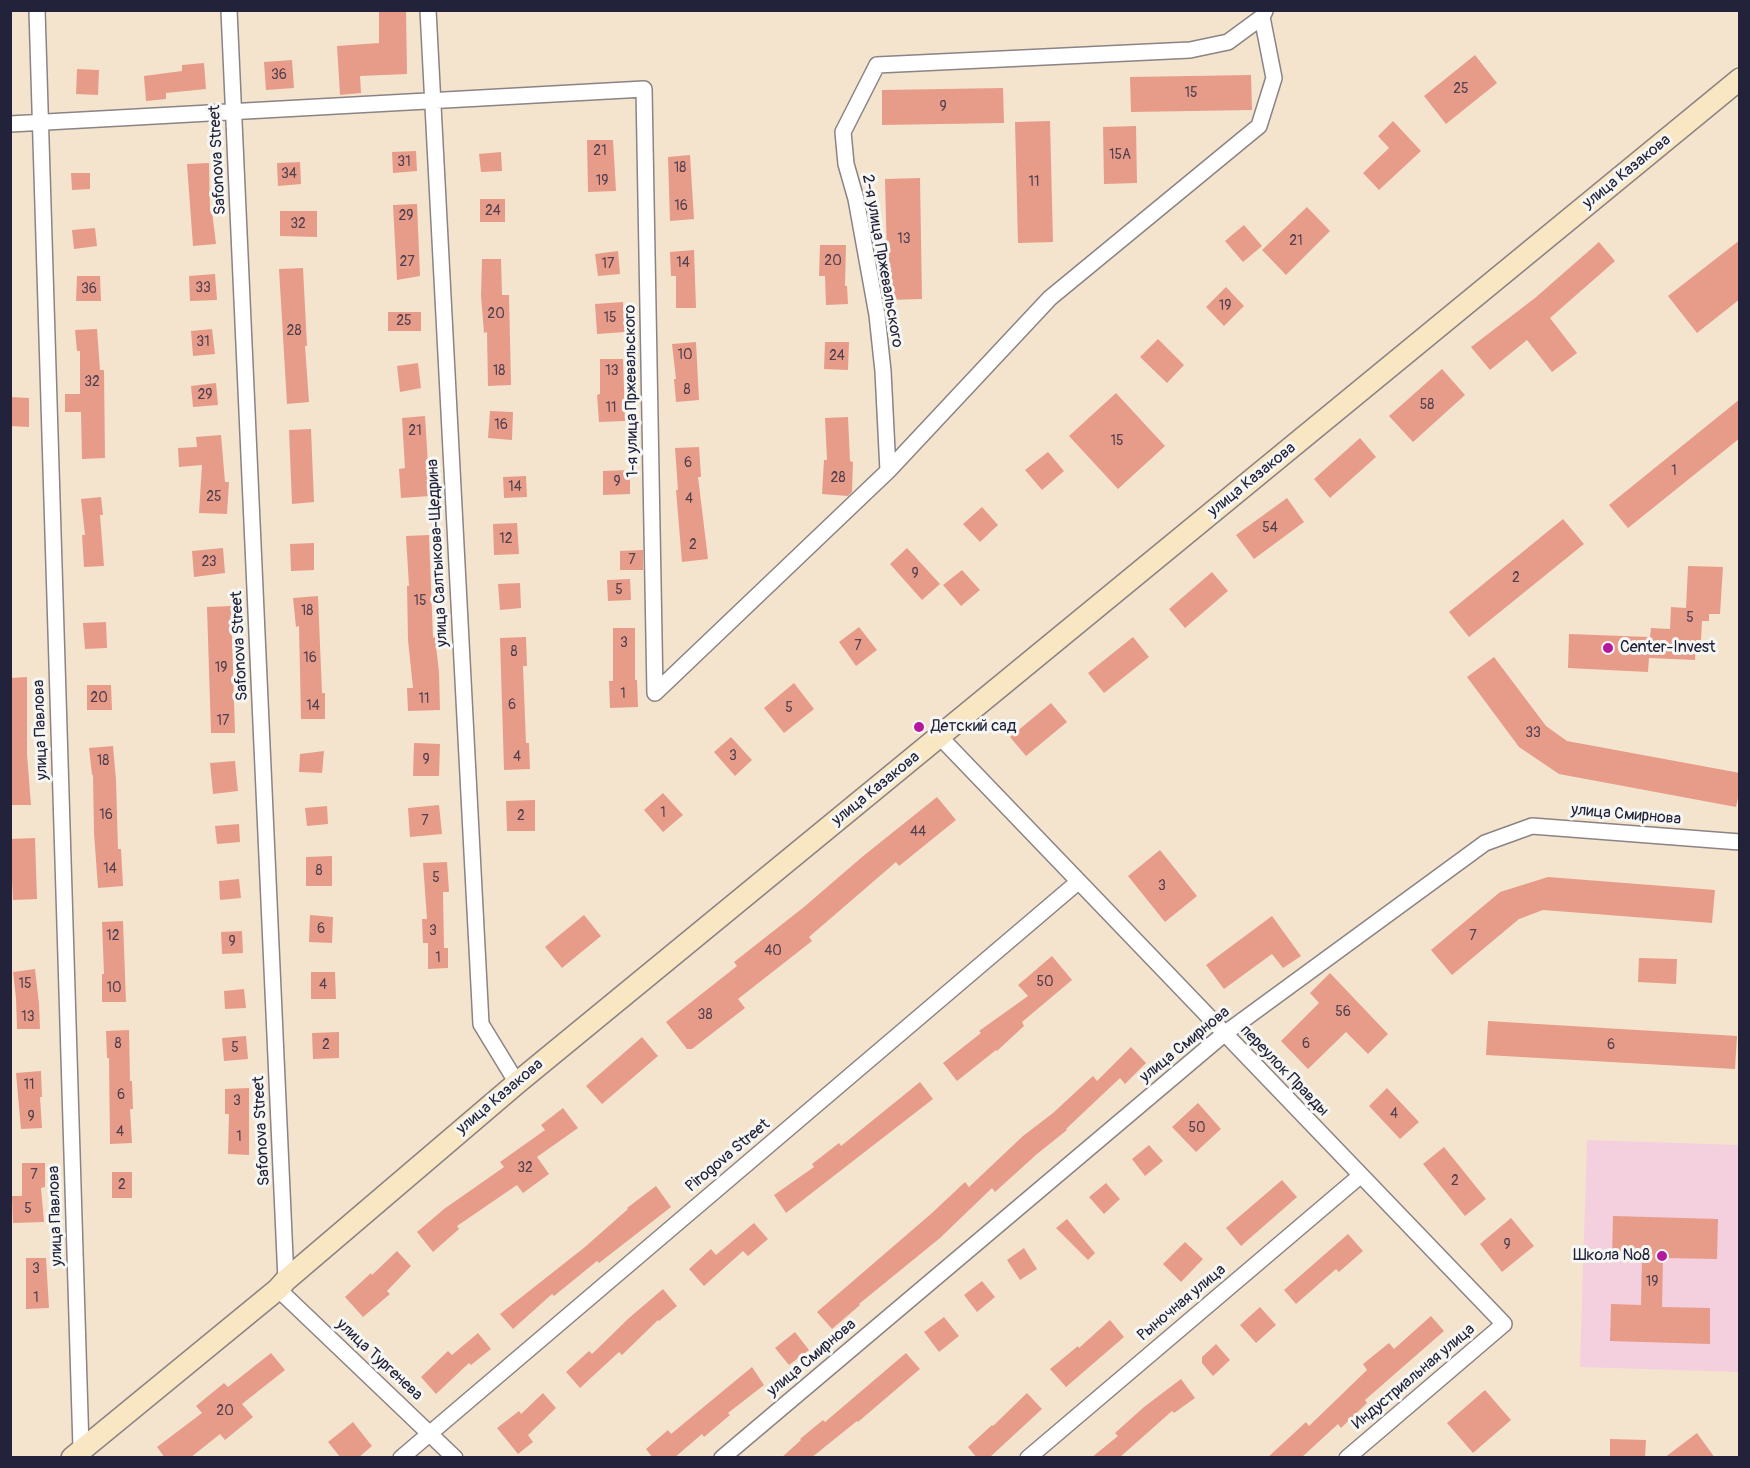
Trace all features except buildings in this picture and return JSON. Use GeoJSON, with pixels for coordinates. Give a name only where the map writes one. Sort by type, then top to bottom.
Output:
{"type":"FeatureCollection","features":[{"type":"Feature","properties":{"kind":"main road","name":"улица Казакова"},"geometry":{"type":"LineString","coordinates":[[77,1453],[282,1284],[517,1083],[1740,79]]}},
{"type":"Feature","properties":{"kind":"street","name":"улица Павлова"},"geometry":{"type":"LineString","coordinates":[[37,10],[77,1453]]}},
{"type":"Feature","properties":{"kind":"street","name":"Safonova Street"},"geometry":{"type":"LineString","coordinates":[[229,10],[282,1284]]}},
{"type":"Feature","properties":{"kind":"street","name":"улица Салтыкова-Щедрина"},"geometry":{"type":"LineString","coordinates":[[428,10],[481,1024],[517,1083]]}},
{"type":"Feature","properties":{"kind":"street"},"geometry":{"type":"LineString","coordinates":[[888,471],[1050,298],[1259,126],[1274,78],[1264,14]]}},
{"type":"Feature","properties":{"kind":"street","name":"2-я улица Пржевальского"},"geometry":{"type":"LineString","coordinates":[[888,471],[883,371],[877,315],[856,199],[846,164],[843,132],[877,65],[1190,50],[1228,42],[1264,14]]}},
{"type":"Feature","properties":{"kind":"street","name":"1-я улица Пржевальского"},"geometry":{"type":"LineString","coordinates":[[432,101],[644,89],[655,693],[888,471]]}},
{"type":"Feature","properties":{"kind":"street"},"geometry":{"type":"LineString","coordinates":[[10,124],[432,101]]}},
{"type":"Feature","properties":{"kind":"street","name":"переулок Правды"},"geometry":{"type":"LineString","coordinates":[[940,737],[1504,1324]]}},
{"type":"Feature","properties":{"kind":"street","name":"улица Смирнова"},"geometry":{"type":"LineString","coordinates":[[722,1458],[1224,1034],[1485,843],[1532,826],[1740,842]]}},
{"type":"Feature","properties":{"kind":"street","name":"Pirogova Street"},"geometry":{"type":"LineString","coordinates":[[401,1458],[1078,882]]}},
{"type":"Feature","properties":{"kind":"street","name":"Рыночная улица"},"geometry":{"type":"LineString","coordinates":[[1028,1458],[1360,1176]]}},
{"type":"Feature","properties":{"kind":"street","name":"улица Тургенева"},"geometry":{"type":"LineString","coordinates":[[282,1284],[456,1458]]}},
{"type":"Feature","properties":{"kind":"street","name":"Индустриальная улица"},"geometry":{"type":"LineString","coordinates":[[1347,1458],[1504,1324]]}},
{"type":"Feature","properties":{"kind":"shaded area","name":"Школа №8"},"geometry":{"type":"Polygon","coordinates":[[[1587,1140],[1739,1145],[1739,1372],[1580,1367],[1587,1140]]]}},
{"type":"Feature","properties":{"kind":"place","name":"Center-Invest"},"geometry":{"type":"Point","coordinates":[1608,648]}},
{"type":"Feature","properties":{"kind":"place","name":"Детский сад"},"geometry":{"type":"Point","coordinates":[919,727]}},
{"type":"Feature","properties":{"kind":"place","name":"Школа №8"},"geometry":{"type":"Point","coordinates":[1662,1256]}}]}
